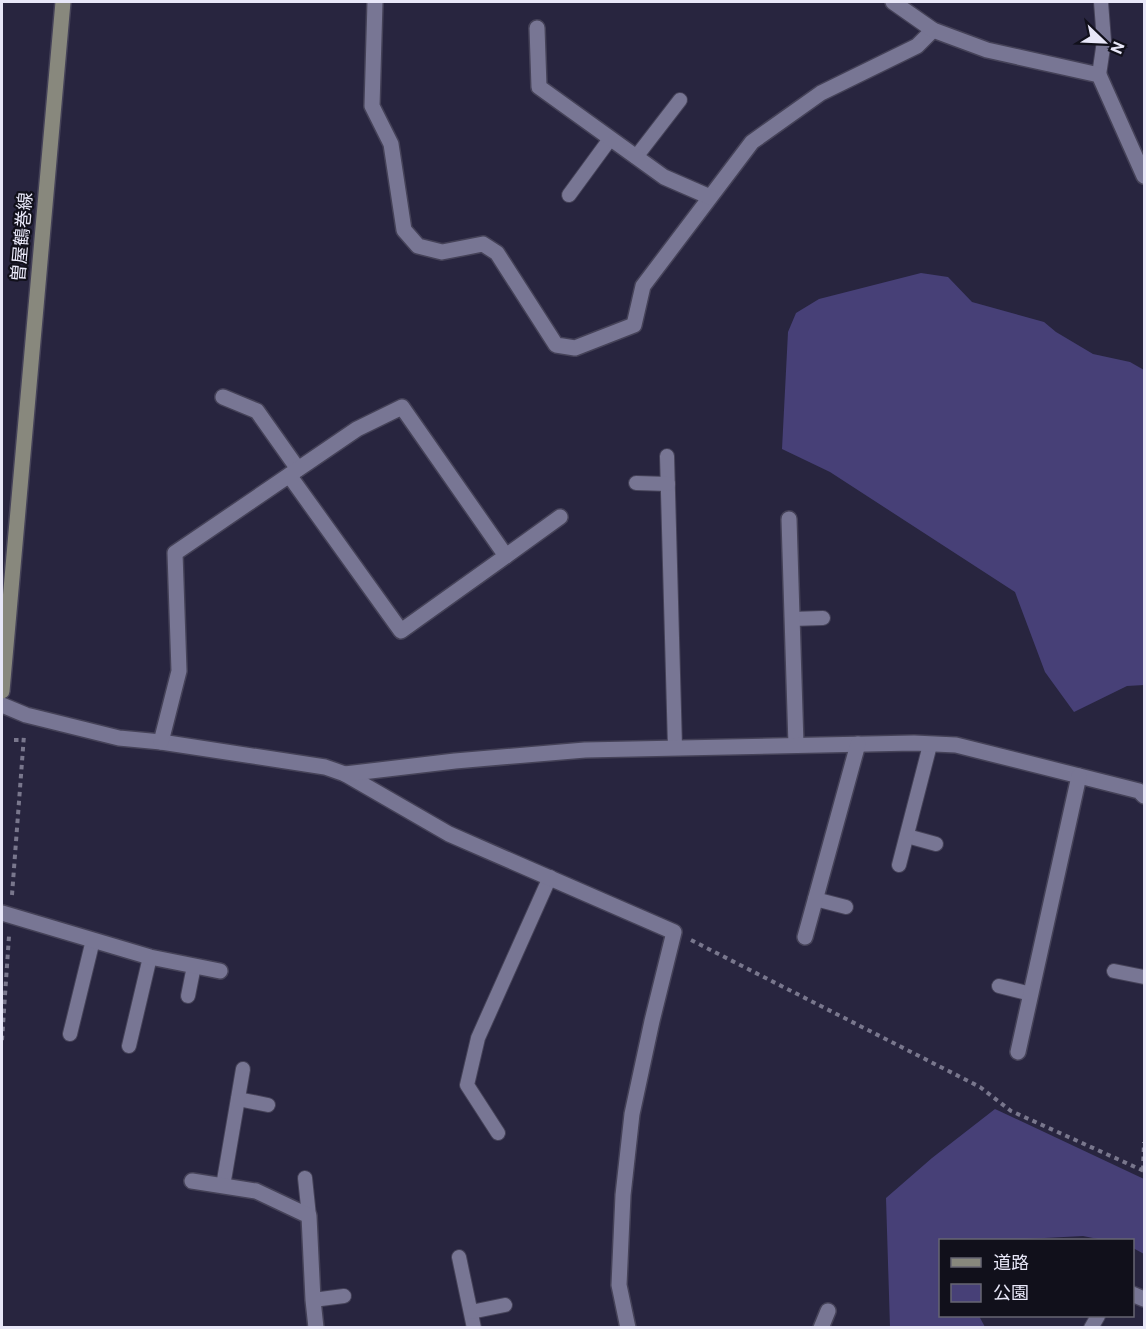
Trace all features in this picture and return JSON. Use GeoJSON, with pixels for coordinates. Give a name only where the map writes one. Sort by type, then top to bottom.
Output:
{"type":"FeatureCollection","features":[{"type":"Feature","properties":{"kind":"main road","name":"曽屋鶴巻線"},"geometry":{"type":"LineString","coordinates":[[2,691],[63,2]]}},
{"type":"Feature","properties":{"kind":"street"},"geometry":{"type":"LineString","coordinates":[[375,2],[372,106],[392,144],[404,230],[418,246],[442,252],[483,244],[497,253],[556,345],[574,348],[634,325],[643,286],[752,142],[821,93],[917,46],[933,30]]}},
{"type":"Feature","properties":{"kind":"street"},"geometry":{"type":"LineString","coordinates":[[893,2],[933,30],[987,50],[1099,75],[1144,176]]}},
{"type":"Feature","properties":{"kind":"street"},"geometry":{"type":"LineString","coordinates":[[537,28],[539,87],[664,177],[710,197]]}},
{"type":"Feature","properties":{"kind":"street"},"geometry":{"type":"LineString","coordinates":[[223,397],[257,411],[293,472],[401,631],[560,517]]}},
{"type":"Feature","properties":{"kind":"street"},"geometry":{"type":"LineString","coordinates":[[161,742],[179,671],[175,553],[357,429],[402,408],[506,556]]}},
{"type":"Feature","properties":{"kind":"street"},"geometry":{"type":"LineString","coordinates":[[789,519],[796,745]]}},
{"type":"Feature","properties":{"kind":"street"},"geometry":{"type":"LineString","coordinates":[[2,705],[26,715],[119,738],[161,742],[325,767],[345,774],[449,834],[674,932],[632,1114],[623,1196],[618,1285],[628,1328]]}},
{"type":"Feature","properties":{"kind":"street"},"geometry":{"type":"LineString","coordinates":[[345,774],[455,761],[585,750],[858,744],[956,745],[1139,791],[1144,796]]}},
{"type":"Feature","properties":{"kind":"street"},"geometry":{"type":"LineString","coordinates":[[805,937],[858,744]]}},
{"type":"Feature","properties":{"kind":"street"},"geometry":{"type":"LineString","coordinates":[[1018,1052],[1079,776]]}},
{"type":"Feature","properties":{"kind":"street"},"geometry":{"type":"LineString","coordinates":[[6,914],[150,957],[220,971]]}},
{"type":"Feature","properties":{"kind":"street"},"geometry":{"type":"LineString","coordinates":[[192,1181],[256,1191],[309,1216],[316,1328]]}},
{"type":"Feature","properties":{"kind":"street"},"geometry":{"type":"LineString","coordinates":[[821,1328],[828,1311]]}},
{"type":"Feature","properties":{"kind":"lane"},"geometry":{"type":"LineString","coordinates":[[1099,75],[1104,41],[1101,2]]}},
{"type":"Feature","properties":{"kind":"lane"},"geometry":{"type":"LineString","coordinates":[[636,158],[680,100]]}},
{"type":"Feature","properties":{"kind":"lane"},"geometry":{"type":"LineString","coordinates":[[569,195],[610,139]]}},
{"type":"Feature","properties":{"kind":"lane"},"geometry":{"type":"LineString","coordinates":[[667,456],[675,747]]}},
{"type":"Feature","properties":{"kind":"lane"},"geometry":{"type":"LineString","coordinates":[[636,483],[668,484]]}},
{"type":"Feature","properties":{"kind":"lane"},"geometry":{"type":"LineString","coordinates":[[792,619],[823,618]]}},
{"type":"Feature","properties":{"kind":"lane"},"geometry":{"type":"LineString","coordinates":[[899,865],[930,745]]}},
{"type":"Feature","properties":{"kind":"lane"},"geometry":{"type":"LineString","coordinates":[[907,836],[936,844]]}},
{"type":"Feature","properties":{"kind":"lane"},"geometry":{"type":"LineString","coordinates":[[498,1133],[467,1086],[478,1038],[550,877]]}},
{"type":"Feature","properties":{"kind":"lane"},"geometry":{"type":"LineString","coordinates":[[815,899],[846,907]]}},
{"type":"Feature","properties":{"kind":"lane"},"geometry":{"type":"LineString","coordinates":[[70,1034],[93,940]]}},
{"type":"Feature","properties":{"kind":"lane"},"geometry":{"type":"LineString","coordinates":[[129,1046],[150,957]]}},
{"type":"Feature","properties":{"kind":"lane"},"geometry":{"type":"LineString","coordinates":[[188,996],[194,966]]}},
{"type":"Feature","properties":{"kind":"lane"},"geometry":{"type":"LineString","coordinates":[[1114,970],[1144,977]]}},
{"type":"Feature","properties":{"kind":"lane"},"geometry":{"type":"LineString","coordinates":[[999,987],[1031,994]]}},
{"type":"Feature","properties":{"kind":"lane"},"geometry":{"type":"LineString","coordinates":[[223,1186],[243,1069]]}},
{"type":"Feature","properties":{"kind":"lane"},"geometry":{"type":"LineString","coordinates":[[238,1099],[268,1105]]}},
{"type":"Feature","properties":{"kind":"lane"},"geometry":{"type":"LineString","coordinates":[[305,1178],[309,1216]]}},
{"type":"Feature","properties":{"kind":"lane"},"geometry":{"type":"LineString","coordinates":[[459,1257],[474,1328]]}},
{"type":"Feature","properties":{"kind":"lane"},"geometry":{"type":"LineString","coordinates":[[313,1300],[344,1296]]}},
{"type":"Feature","properties":{"kind":"lane"},"geometry":{"type":"LineString","coordinates":[[471,1312],[505,1305]]}},
{"type":"Feature","properties":{"kind":"path"},"geometry":{"type":"LineString","coordinates":[[2,1040],[6,914],[25,732]]}},
{"type":"Feature","properties":{"kind":"path"},"geometry":{"type":"LineString","coordinates":[[14,740],[24,740]]}},
{"type":"Feature","properties":{"kind":"path"},"geometry":{"type":"LineString","coordinates":[[674,932],[980,1086],[1011,1111],[1144,1170],[1144,1142]]}},
{"type":"Feature","properties":{"kind":"green space"},"geometry":{"type":"Polygon","coordinates":[[[921,273],[948,277],[972,302],[1044,322],[1056,332],[1093,354],[1130,362],[1144,370],[1144,685],[1127,686],[1074,712],[1045,672],[1015,592],[830,472],[782,449],[788,332],[796,313],[819,299],[921,273]]]}},
{"type":"Feature","properties":{"kind":"green space"},"geometry":{"type":"Polygon","coordinates":[[[995,1109],[1144,1179],[1144,1254],[1134,1249],[1134,1239],[1098,1239],[1083,1236],[1028,1239],[939,1239],[939,1317],[980,1317],[985,1327],[890,1327],[886,1198],[932,1158],[995,1109]]]}}]}
